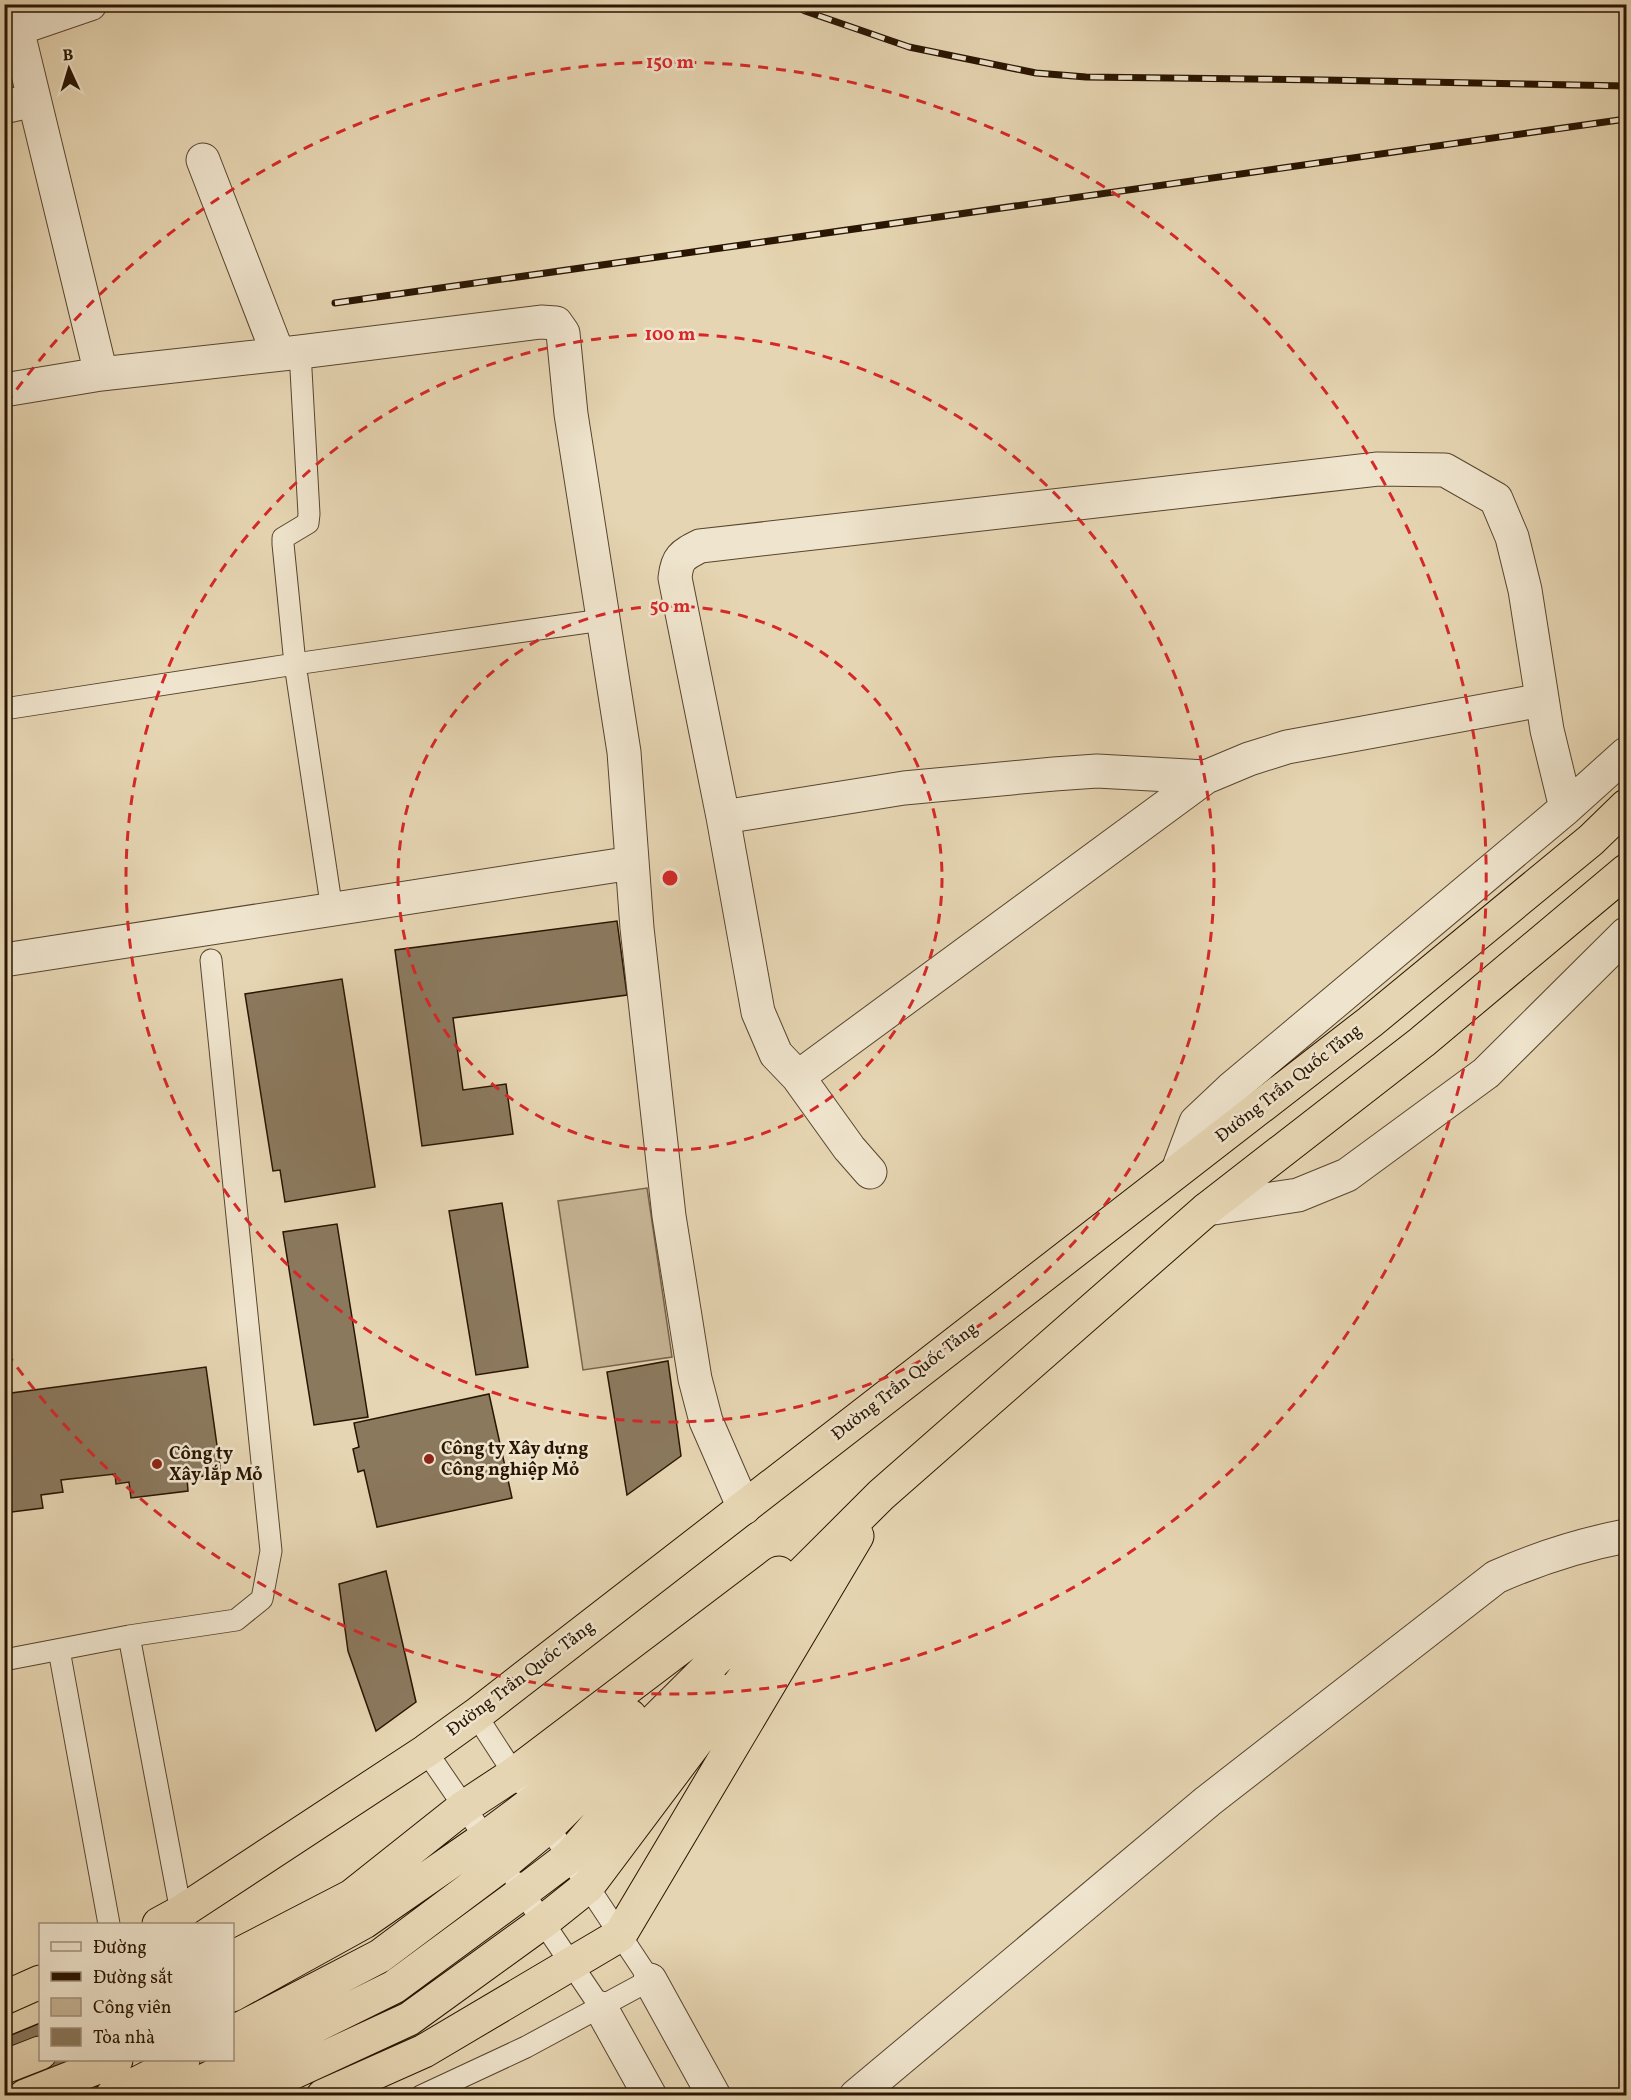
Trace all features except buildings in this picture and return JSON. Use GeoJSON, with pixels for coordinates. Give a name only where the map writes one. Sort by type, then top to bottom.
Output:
{"type":"FeatureCollection","features":[{"type":"Feature","properties":{"kind":"highway","name":"Đường Trần Quốc Tảng"},"geometry":{"type":"LineString","coordinates":[[170,1918],[426,1751],[476,1715],[1370,1022],[1591,840],[1626,806]]}},
{"type":"Feature","properties":{"kind":"highway"},"geometry":{"type":"LineString","coordinates":[[234,2032],[380,1956],[494,1851],[541,1814],[881,1495],[1207,1209],[1422,1042],[1626,871]]}},
{"type":"Feature","properties":{"kind":"highway"},"geometry":{"type":"LineString","coordinates":[[234,1957],[352,1896],[464,1807],[514,1774],[881,1495]]}},
{"type":"Feature","properties":{"kind":"highway"},"geometry":{"type":"LineString","coordinates":[[172,2096],[394,1987],[569,1857],[881,1495]]}},
{"type":"Feature","properties":{"kind":"highway"},"geometry":{"type":"LineString","coordinates":[[242,2096],[409,2019],[543,1922],[588,1886],[881,1495]]}},
{"type":"Feature","properties":{"kind":"highway"},"geometry":{"type":"LineString","coordinates":[[323,2096],[424,2051],[620,1935],[881,1495]]}},
{"type":"Feature","properties":{"kind":"highway"},"geometry":{"type":"LineString","coordinates":[[234,1994],[494,1851]]}},
{"type":"Feature","properties":{"kind":"highway"},"geometry":{"type":"LineString","coordinates":[[4,1998],[39,1982]]}},
{"type":"Feature","properties":{"kind":"highway"},"geometry":{"type":"LineString","coordinates":[[4,2067],[39,2052]]}},
{"type":"Feature","properties":{"kind":"highway"},"geometry":{"type":"LineString","coordinates":[[25,2096],[113,2061]]}},
{"type":"Feature","properties":{"kind":"highway"},"geometry":{"type":"LineString","coordinates":[[112,2096],[181,2061]]}},
{"type":"Feature","properties":{"kind":"street"},"geometry":{"type":"LineString","coordinates":[[90,4],[14,16],[19,104],[101,374]]}},
{"type":"Feature","properties":{"kind":"street"},"geometry":{"type":"LineString","coordinates":[[203,160],[289,353]]}},
{"type":"Feature","properties":{"kind":"street"},"geometry":{"type":"LineString","coordinates":[[4,390],[101,374],[542,322],[556,323],[563,333],[571,414],[624,752],[638,940],[669,1216],[695,1379],[706,1421],[744,1508]]}},
{"type":"Feature","properties":{"kind":"street"},"geometry":{"type":"LineString","coordinates":[[870,1172],[849,1148],[798,1077],[776,1054],[758,1012],[723,817],[675,578],[677,563],[685,554],[700,546],[1378,469],[1445,470],[1496,499],[1512,537],[1525,590],[1547,730],[1566,808]]}},
{"type":"Feature","properties":{"kind":"street"},"geometry":{"type":"LineString","coordinates":[[798,1077],[1206,777],[1249,759],[1287,747],[1542,700]]}},
{"type":"Feature","properties":{"kind":"street"},"geometry":{"type":"LineString","coordinates":[[1178,1170],[1196,1122],[1231,1089],[1566,808],[1626,754]]}},
{"type":"Feature","properties":{"kind":"street"},"geometry":{"type":"LineString","coordinates":[[723,817],[904,788],[1054,774],[1097,771],[1206,777]]}},
{"type":"Feature","properties":{"kind":"street"},"geometry":{"type":"LineString","coordinates":[[4,960],[632,863]]}},
{"type":"Feature","properties":{"kind":"street"},"geometry":{"type":"LineString","coordinates":[[1207,1209],[1298,1195],[1347,1175],[1486,1073],[1626,934]]}},
{"type":"Feature","properties":{"kind":"street"},"geometry":{"type":"LineString","coordinates":[[856,2096],[1208,1801],[1496,1577],[1535,1560],[1586,1544],[1626,1536]]}},
{"type":"Feature","properties":{"kind":"street"},"geometry":{"type":"LineString","coordinates":[[650,1980],[714,2096]]}},
{"type":"Feature","properties":{"kind":"street"},"geometry":{"type":"LineString","coordinates":[[602,2008],[650,2096]]}},
{"type":"Feature","properties":{"kind":"lane"},"geometry":{"type":"LineString","coordinates":[[289,353],[309,514],[308,523],[283,538],[296,664],[333,910]]}},
{"type":"Feature","properties":{"kind":"lane"},"geometry":{"type":"LineString","coordinates":[[4,709],[603,620]]}},
{"type":"Feature","properties":{"kind":"lane"},"geometry":{"type":"LineString","coordinates":[[4,1660],[129,1636],[236,1620],[262,1599],[271,1551],[211,960]]}},
{"type":"Feature","properties":{"kind":"lane"},"geometry":{"type":"LineString","coordinates":[[129,1636],[170,1918]]}},
{"type":"Feature","properties":{"kind":"lane"},"geometry":{"type":"LineString","coordinates":[[59,1650],[109,1923]]}},
{"type":"Feature","properties":{"kind":"lane"},"geometry":{"type":"LineString","coordinates":[[421,2096],[526,2047],[602,2008],[650,1980],[476,1715]]}},
{"type":"Feature","properties":{"kind":"lane"},"geometry":{"type":"LineString","coordinates":[[426,1751],[602,2008]]}},
{"type":"Feature","properties":{"kind":"green space"},"geometry":{"type":"Polygon","coordinates":[[[647,1188],[672,1357],[583,1370],[558,1201],[647,1188]]]}},
{"type":"Feature","properties":{"kind":"railway"},"geometry":{"type":"LineString","coordinates":[[793,4],[805,11],[909,47],[1036,73],[1086,77],[1626,86]]}},
{"type":"Feature","properties":{"kind":"railway"},"geometry":{"type":"LineString","coordinates":[[335,303],[1626,119]]}},
{"type":"Feature","properties":{"kind":"place","name":"Công ty Xây dựng Công nghiệp Mỏ"},"geometry":{"type":"Point","coordinates":[429,1459]}},
{"type":"Feature","properties":{"kind":"place","name":"Công ty Xây lắp Mỏ"},"geometry":{"type":"Point","coordinates":[157,1464]}}]}
